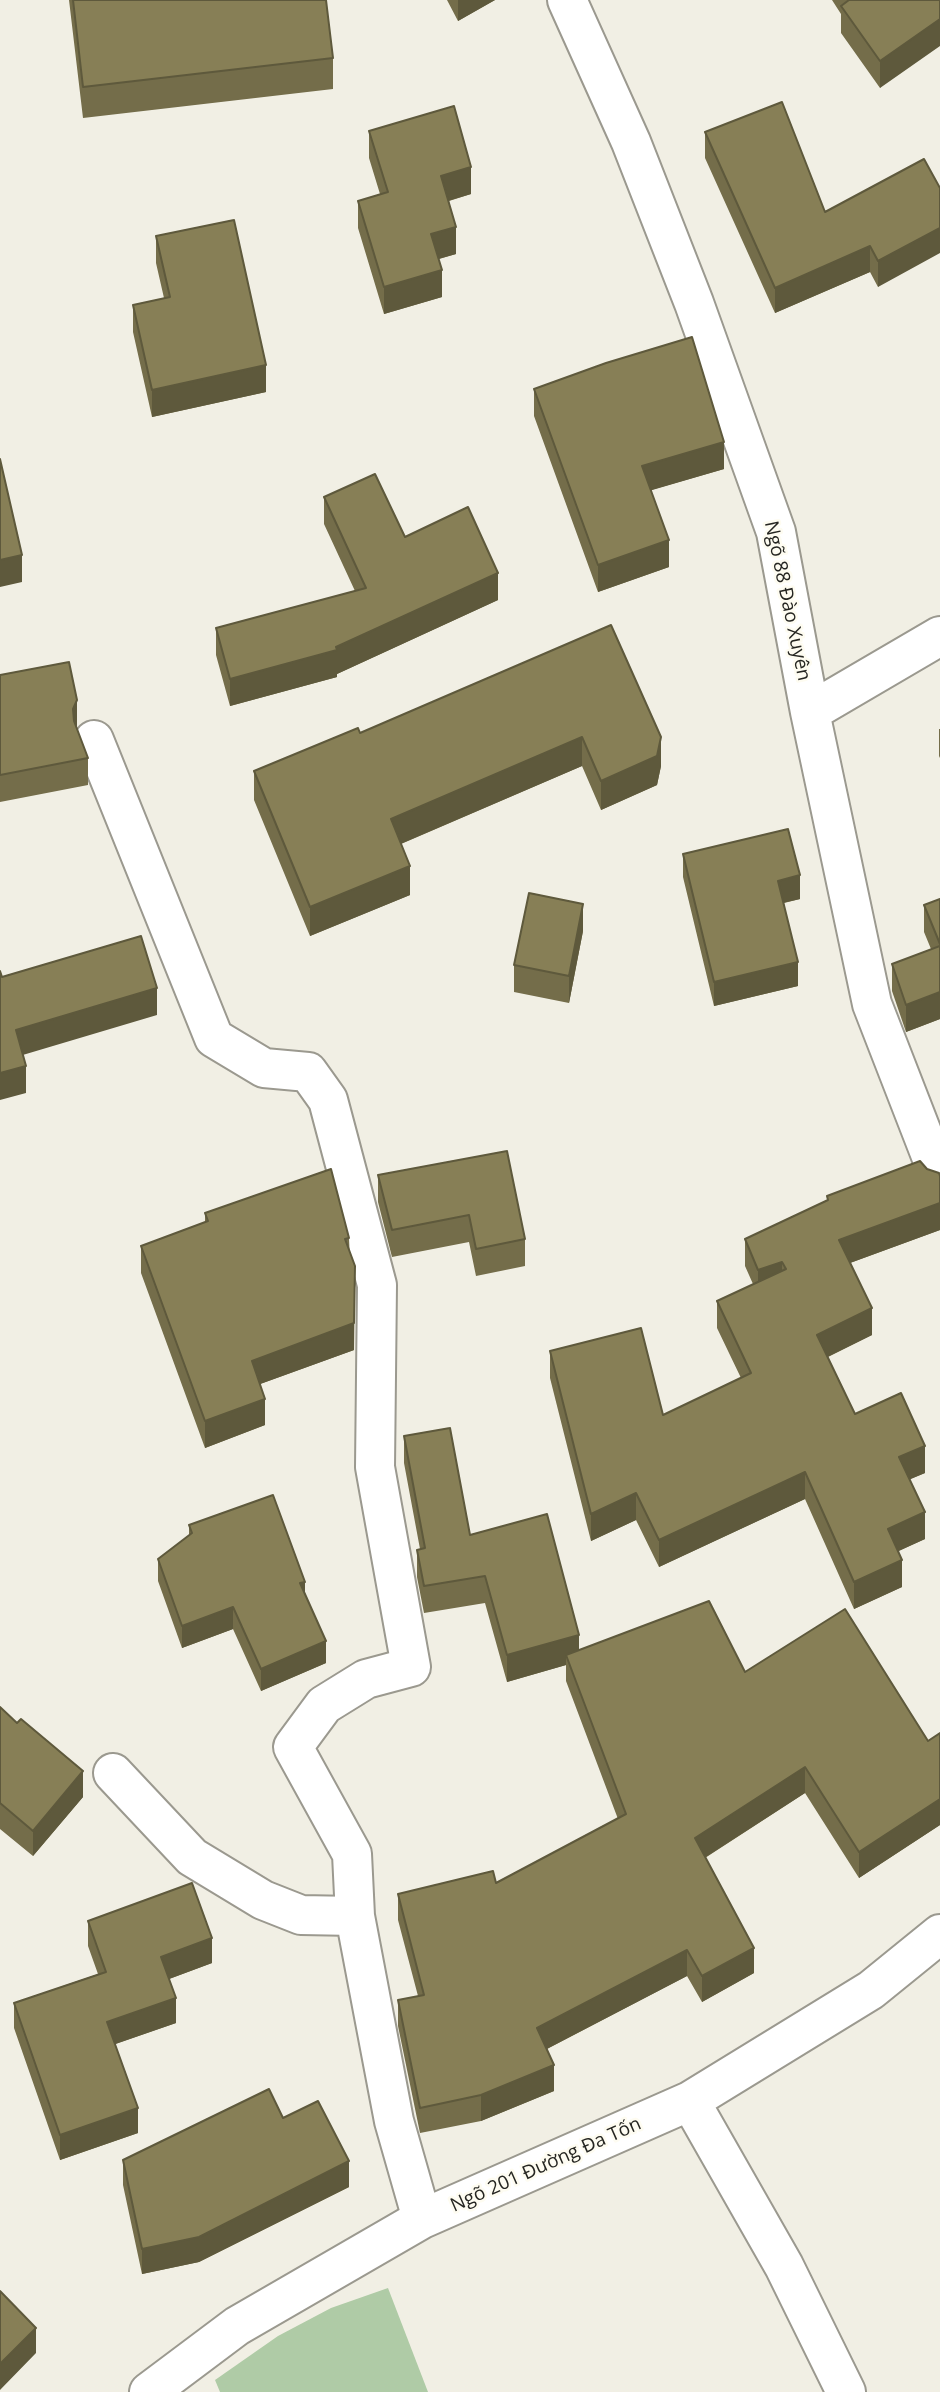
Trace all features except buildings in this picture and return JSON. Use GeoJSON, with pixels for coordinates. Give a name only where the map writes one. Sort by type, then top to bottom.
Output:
{"type":"FeatureCollection","features":[{"type":"Feature","properties":{"kind":"street","name":"Ngõ 88 Đào Xuyên"},"geometry":{"type":"LineString","coordinates":[[567,0],[632,142],[694,303],[776,532],[810,712],[872,1004],[940,1179]]}},
{"type":"Feature","properties":{"kind":"street"},"geometry":{"type":"LineString","coordinates":[[810,712],[940,636]]}},
{"type":"Feature","properties":{"kind":"street"},"geometry":{"type":"LineString","coordinates":[[94,740],[214,1038],[264,1068],[308,1073],[328,1100],[377,1284],[375,1467],[411,1667],[366,1679],[324,1705],[293,1747],[352,1854],[355,1916],[394,2121],[422,2220]]}},
{"type":"Feature","properties":{"kind":"street"},"geometry":{"type":"LineString","coordinates":[[113,1773],[192,1857],[264,1900],[301,1915],[355,1916]]}},
{"type":"Feature","properties":{"kind":"street","name":"Ngõ 201 Đường Đa Tốn"},"geometry":{"type":"LineString","coordinates":[[149,2392],[237,2326],[422,2220],[690,2101],[872,1990],[940,1934]]}},
{"type":"Feature","properties":{"kind":"street"},"geometry":{"type":"LineString","coordinates":[[690,2101],[784,2266],[846,2392]]}},
{"type":"Feature","properties":{"kind":"green space"},"geometry":{"type":"Polygon","coordinates":[[[388,2288],[428,2392],[220,2392],[215,2380],[278,2336],[331,2308],[388,2288]]]}}]}
